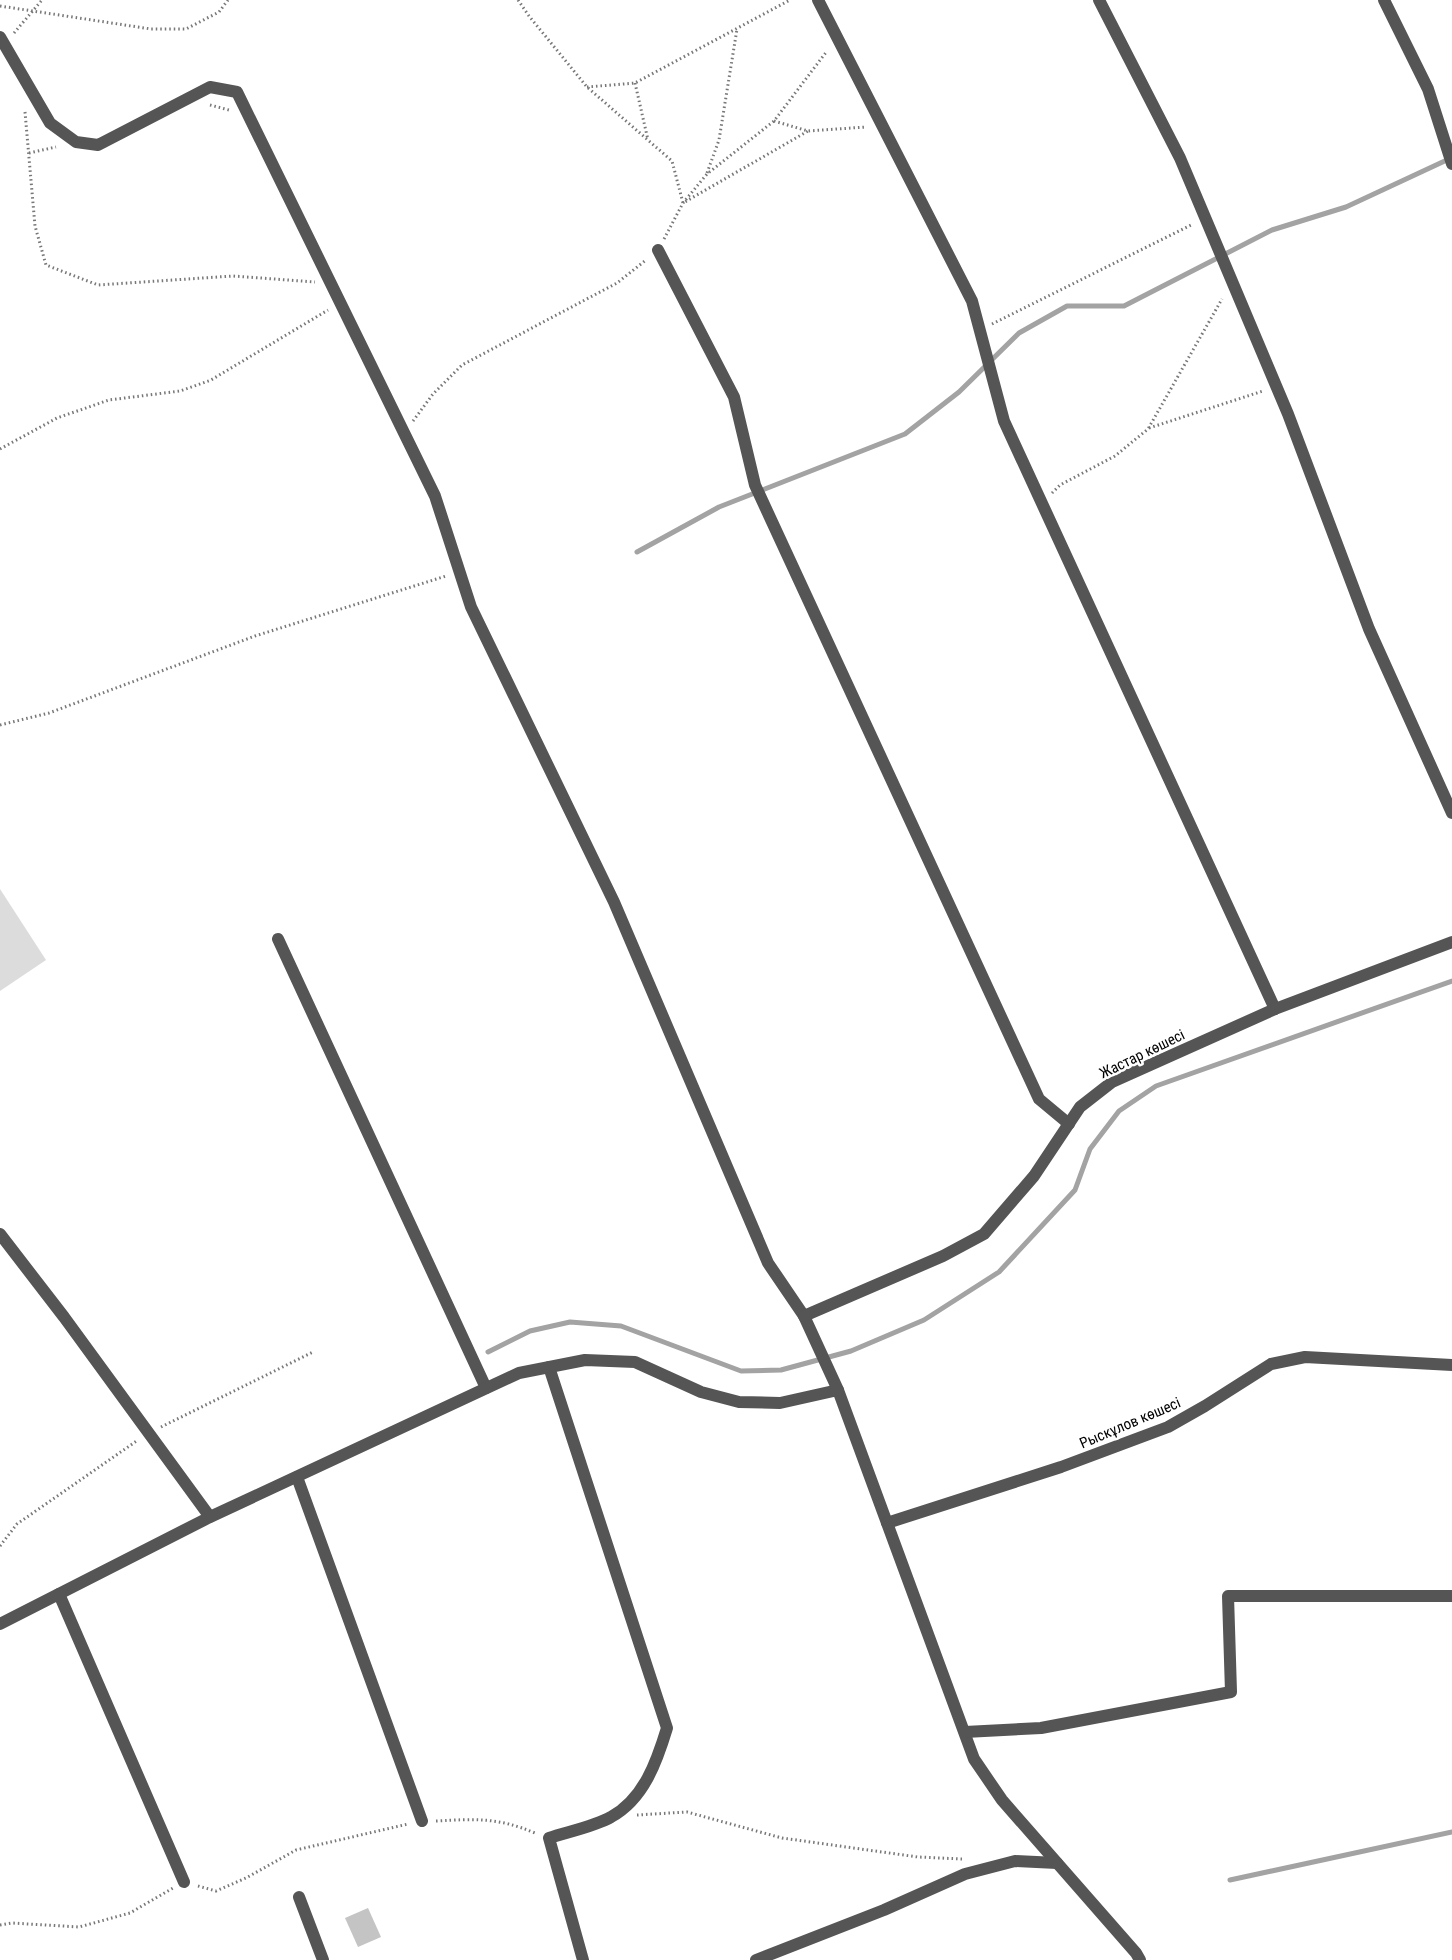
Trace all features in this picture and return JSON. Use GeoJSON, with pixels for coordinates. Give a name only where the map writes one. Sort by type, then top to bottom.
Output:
{"type":"FeatureCollection","features":[{"type":"Feature","properties":{"kind":"street"},"geometry":{"type":"LineString","coordinates":[[818,0],[972,301],[1004,421],[1275,1009]]}},
{"type":"Feature","properties":{"kind":"street"},"geometry":{"type":"LineString","coordinates":[[1099,0],[1180,158],[1277,387],[1369,629],[1452,813]]}},
{"type":"Feature","properties":{"kind":"street"},"geometry":{"type":"LineString","coordinates":[[1384,0],[1428,88],[1452,164]]}},
{"type":"Feature","properties":{"kind":"street"},"geometry":{"type":"LineString","coordinates":[[2,40],[50,123],[76,142],[98,145],[210,87],[237,92],[435,496],[471,607],[614,902],[768,1263],[804,1316],[838,1390],[974,1759],[1002,1800],[1140,1960]]}},
{"type":"Feature","properties":{"kind":"street"},"geometry":{"type":"LineString","coordinates":[[658,250],[734,397],[755,485],[1039,1099],[1069,1124]]}},
{"type":"Feature","properties":{"kind":"street"},"geometry":{"type":"LineString","coordinates":[[278,939],[486,1388]]}},
{"type":"Feature","properties":{"kind":"street","name":"Жастар көшесі"},"geometry":{"type":"LineString","coordinates":[[804,1316],[943,1256],[984,1234],[1035,1176],[1080,1107],[1112,1083],[1275,1009],[1452,942]]}},
{"type":"Feature","properties":{"kind":"street"},"geometry":{"type":"LineString","coordinates":[[0,1234],[64,1317],[210,1517]]}},
{"type":"Feature","properties":{"kind":"street","name":"Рыскұлов көшесі"},"geometry":{"type":"LineString","coordinates":[[887,1523],[1062,1467],[1168,1427],[1271,1364],[1305,1357],[1452,1365]]}},
{"type":"Feature","properties":{"kind":"street"},"geometry":{"type":"LineString","coordinates":[[0,1624],[210,1517],[519,1373],[585,1360],[635,1362],[701,1392],[739,1402],[780,1402],[838,1390]]}},
{"type":"Feature","properties":{"kind":"street"},"geometry":{"type":"LineString","coordinates":[[549,1367],[667,1728],[658,1757],[639,1793],[612,1817],[549,1838],[583,1960]]}},
{"type":"Feature","properties":{"kind":"street"},"geometry":{"type":"LineString","coordinates":[[297,1477],[422,1821]]}},
{"type":"Feature","properties":{"kind":"street"},"geometry":{"type":"LineString","coordinates":[[59,1594],[184,1882]]}},
{"type":"Feature","properties":{"kind":"street"},"geometry":{"type":"LineString","coordinates":[[965,1732],[1041,1728],[1231,1692],[1228,1596],[1452,1596]]}},
{"type":"Feature","properties":{"kind":"street"},"geometry":{"type":"LineString","coordinates":[[756,1960],[885,1910],[965,1874],[1015,1861],[1057,1863]]}},
{"type":"Feature","properties":{"kind":"street"},"geometry":{"type":"LineString","coordinates":[[299,1897],[323,1960]]}},
{"type":"Feature","properties":{"kind":"path"},"geometry":{"type":"LineString","coordinates":[[2,40],[42,0]]}},
{"type":"Feature","properties":{"kind":"path"},"geometry":{"type":"LineString","coordinates":[[0,6],[151,29],[186,29],[219,12],[228,0]]}},
{"type":"Feature","properties":{"kind":"path"},"geometry":{"type":"LineString","coordinates":[[518,0],[587,87],[672,161],[682,203]]}},
{"type":"Feature","properties":{"kind":"path"},"geometry":{"type":"LineString","coordinates":[[587,87],[635,83],[790,0]]}},
{"type":"Feature","properties":{"kind":"path"},"geometry":{"type":"LineString","coordinates":[[706,174],[719,140],[737,29]]}},
{"type":"Feature","properties":{"kind":"path"},"geometry":{"type":"LineString","coordinates":[[404,434],[433,394],[462,365],[617,283],[658,250],[682,203],[706,174],[774,121],[837,38]]}},
{"type":"Feature","properties":{"kind":"path"},"geometry":{"type":"LineString","coordinates":[[635,83],[648,140]]}},
{"type":"Feature","properties":{"kind":"path"},"geometry":{"type":"LineString","coordinates":[[188,99],[248,115]]}},
{"type":"Feature","properties":{"kind":"path"},"geometry":{"type":"LineString","coordinates":[[25,108],[35,226],[46,265],[98,285],[232,276],[331,283]]}},
{"type":"Feature","properties":{"kind":"path"},"geometry":{"type":"LineString","coordinates":[[774,121],[808,131],[882,126]]}},
{"type":"Feature","properties":{"kind":"path"},"geometry":{"type":"LineString","coordinates":[[682,203],[808,131]]}},
{"type":"Feature","properties":{"kind":"path"},"geometry":{"type":"LineString","coordinates":[[29,153],[76,142]]}},
{"type":"Feature","properties":{"kind":"path"},"geometry":{"type":"LineString","coordinates":[[979,330],[1205,218]]}},
{"type":"Feature","properties":{"kind":"path"},"geometry":{"type":"LineString","coordinates":[[1042,503],[1060,485],[1115,456],[1148,429],[1232,281]]}},
{"type":"Feature","properties":{"kind":"path"},"geometry":{"type":"LineString","coordinates":[[0,449],[57,417],[109,400],[180,391],[211,381],[340,303]]}},
{"type":"Feature","properties":{"kind":"path"},"geometry":{"type":"LineString","coordinates":[[1148,429],[1277,387]]}},
{"type":"Feature","properties":{"kind":"path"},"geometry":{"type":"LineString","coordinates":[[0,725],[49,713],[255,636],[460,571]]}},
{"type":"Feature","properties":{"kind":"path"},"geometry":{"type":"LineString","coordinates":[[612,1817],[687,1812],[782,1838],[918,1857],[972,1859]]}},
{"type":"Feature","properties":{"kind":"path"},"geometry":{"type":"LineString","coordinates":[[0,1925],[12,1923],[79,1927],[130,1913],[184,1882],[216,1891],[246,1878],[296,1850],[422,1821],[487,1819],[521,1827],[549,1838]]}},
{"type":"Feature","properties":{"kind":"shaded area"},"geometry":{"type":"Polygon","coordinates":[[[0,889],[46,960],[0,991],[0,889]]]}},
{"type":"Feature","properties":{"kind":"building"},"geometry":{"type":"Polygon","coordinates":[[[368,1908],[381,1937],[358,1947],[345,1918],[368,1908]]]}},
{"type":"Feature","properties":{"kind":"waterway"},"geometry":{"type":"LineString","coordinates":[[637,552],[719,507],[905,434],[959,392],[1019,333],[1067,306],[1124,306],[1272,230],[1346,207],[1449,159]]}},
{"type":"Feature","properties":{"kind":"waterway"},"geometry":{"type":"LineString","coordinates":[[488,1352],[530,1331],[570,1322],[621,1326],[741,1371],[781,1370],[851,1351],[924,1320],[999,1272],[1075,1190],[1090,1149],[1119,1111],[1156,1086],[1452,981]]}},
{"type":"Feature","properties":{"kind":"waterway"},"geometry":{"type":"LineString","coordinates":[[1230,1880],[1452,1832]]}}]}
